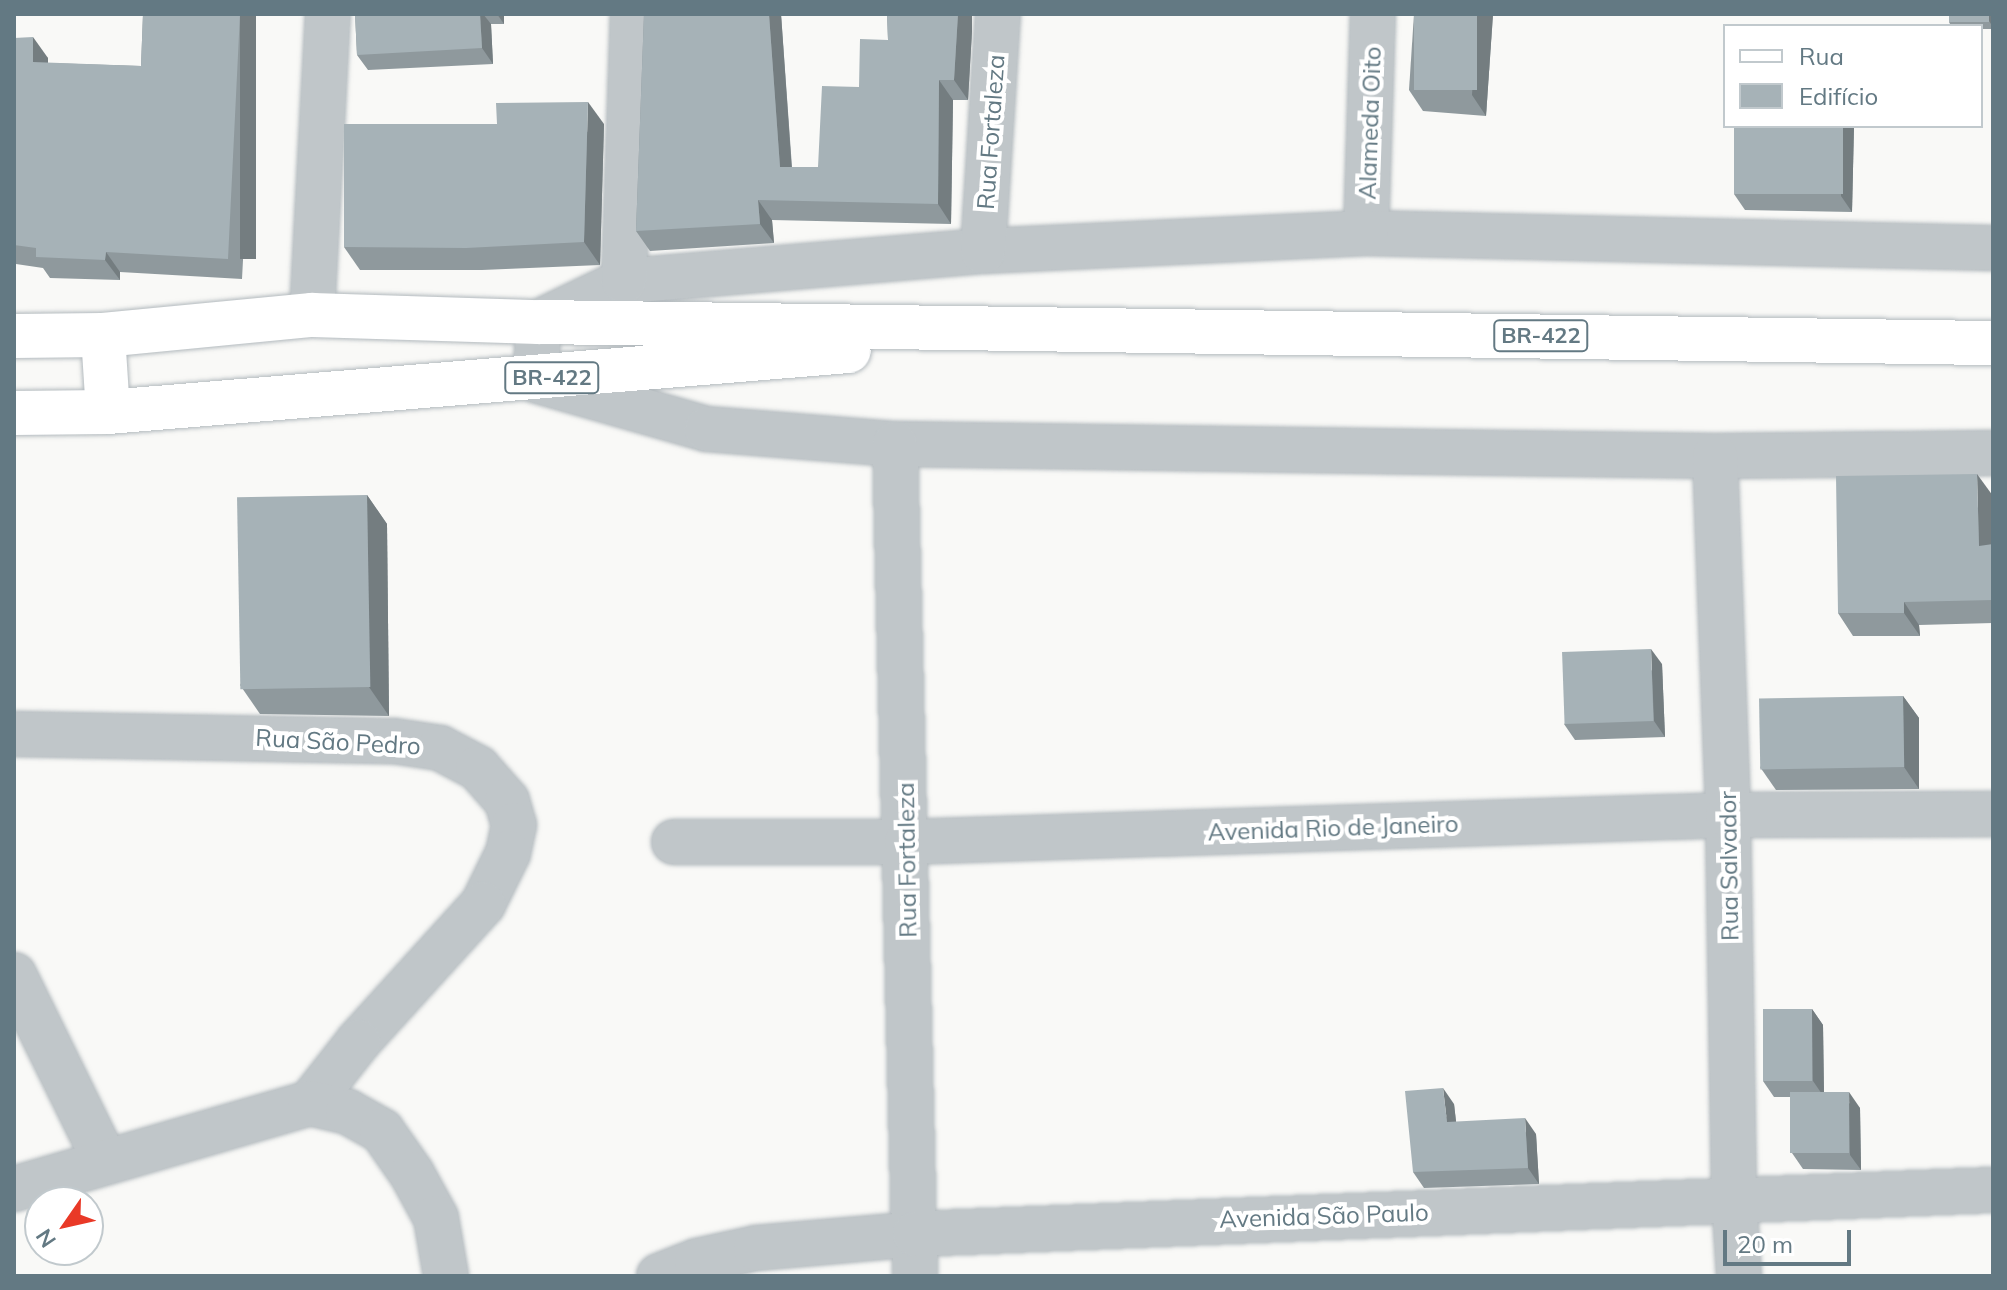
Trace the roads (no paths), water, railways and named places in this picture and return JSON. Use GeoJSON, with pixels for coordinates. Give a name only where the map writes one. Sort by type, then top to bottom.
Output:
{"type":"FeatureCollection","features":[{"type":"Feature","properties":{"kind":"main road","name":"BR-422"},"geometry":{"type":"LineString","coordinates":[[14,336],[103,335],[312,315],[539,322],[1993,343]]}},
{"type":"Feature","properties":{"kind":"main road","name":"BR-422"},"geometry":{"type":"LineString","coordinates":[[14,413],[108,412],[535,380],[1090,330]]}},
{"type":"Feature","properties":{"kind":"main road"},"geometry":{"type":"LineString","coordinates":[[103,335],[108,412]]}},
{"type":"Feature","properties":{"kind":"street"},"geometry":{"type":"LineString","coordinates":[[312,315],[328,14]]}},
{"type":"Feature","properties":{"kind":"street"},"geometry":{"type":"LineString","coordinates":[[624,281],[633,14]]}},
{"type":"Feature","properties":{"kind":"street","name":"Rua Fortaleza"},"geometry":{"type":"LineString","coordinates":[[983,251],[998,14]]}},
{"type":"Feature","properties":{"kind":"street","name":"Alameda Oito"},"geometry":{"type":"LineString","coordinates":[[1366,233],[1373,14]]}},
{"type":"Feature","properties":{"kind":"street"},"geometry":{"type":"LineString","coordinates":[[1993,248],[1366,233],[983,251],[624,281],[539,322],[535,380],[707,429],[895,444],[1715,456],[1993,453]]}},
{"type":"Feature","properties":{"kind":"street","name":"Rua Fortaleza"},"geometry":{"type":"LineString","coordinates":[[895,444],[915,1255]]}},
{"type":"Feature","properties":{"kind":"street","name":"Rua Salvador"},"geometry":{"type":"LineString","coordinates":[[1715,456],[1728,815],[1734,1198],[1739,1276]]}},
{"type":"Feature","properties":{"kind":"street","name":"Rua São Pedro"},"geometry":{"type":"LineString","coordinates":[[14,734],[394,741],[440,748],[465,761],[478,768],[507,801],[514,825],[508,853],[483,904],[358,1042],[310,1103]]}},
{"type":"Feature","properties":{"kind":"street","name":"Avenida Rio de Janeiro"},"geometry":{"type":"LineString","coordinates":[[674,842],[907,842],[1728,815],[1993,814]]}},
{"type":"Feature","properties":{"kind":"street"},"geometry":{"type":"LineString","coordinates":[[14,975],[105,1161]]}},
{"type":"Feature","properties":{"kind":"street"},"geometry":{"type":"LineString","coordinates":[[14,1189],[310,1103],[348,1112],[382,1131],[412,1174],[436,1218],[446,1276]]}},
{"type":"Feature","properties":{"kind":"street","name":"Avenida São Paulo"},"geometry":{"type":"LineString","coordinates":[[659,1276],[697,1261],[756,1248],[915,1255],[1734,1198],[1993,1190]]}}]}
